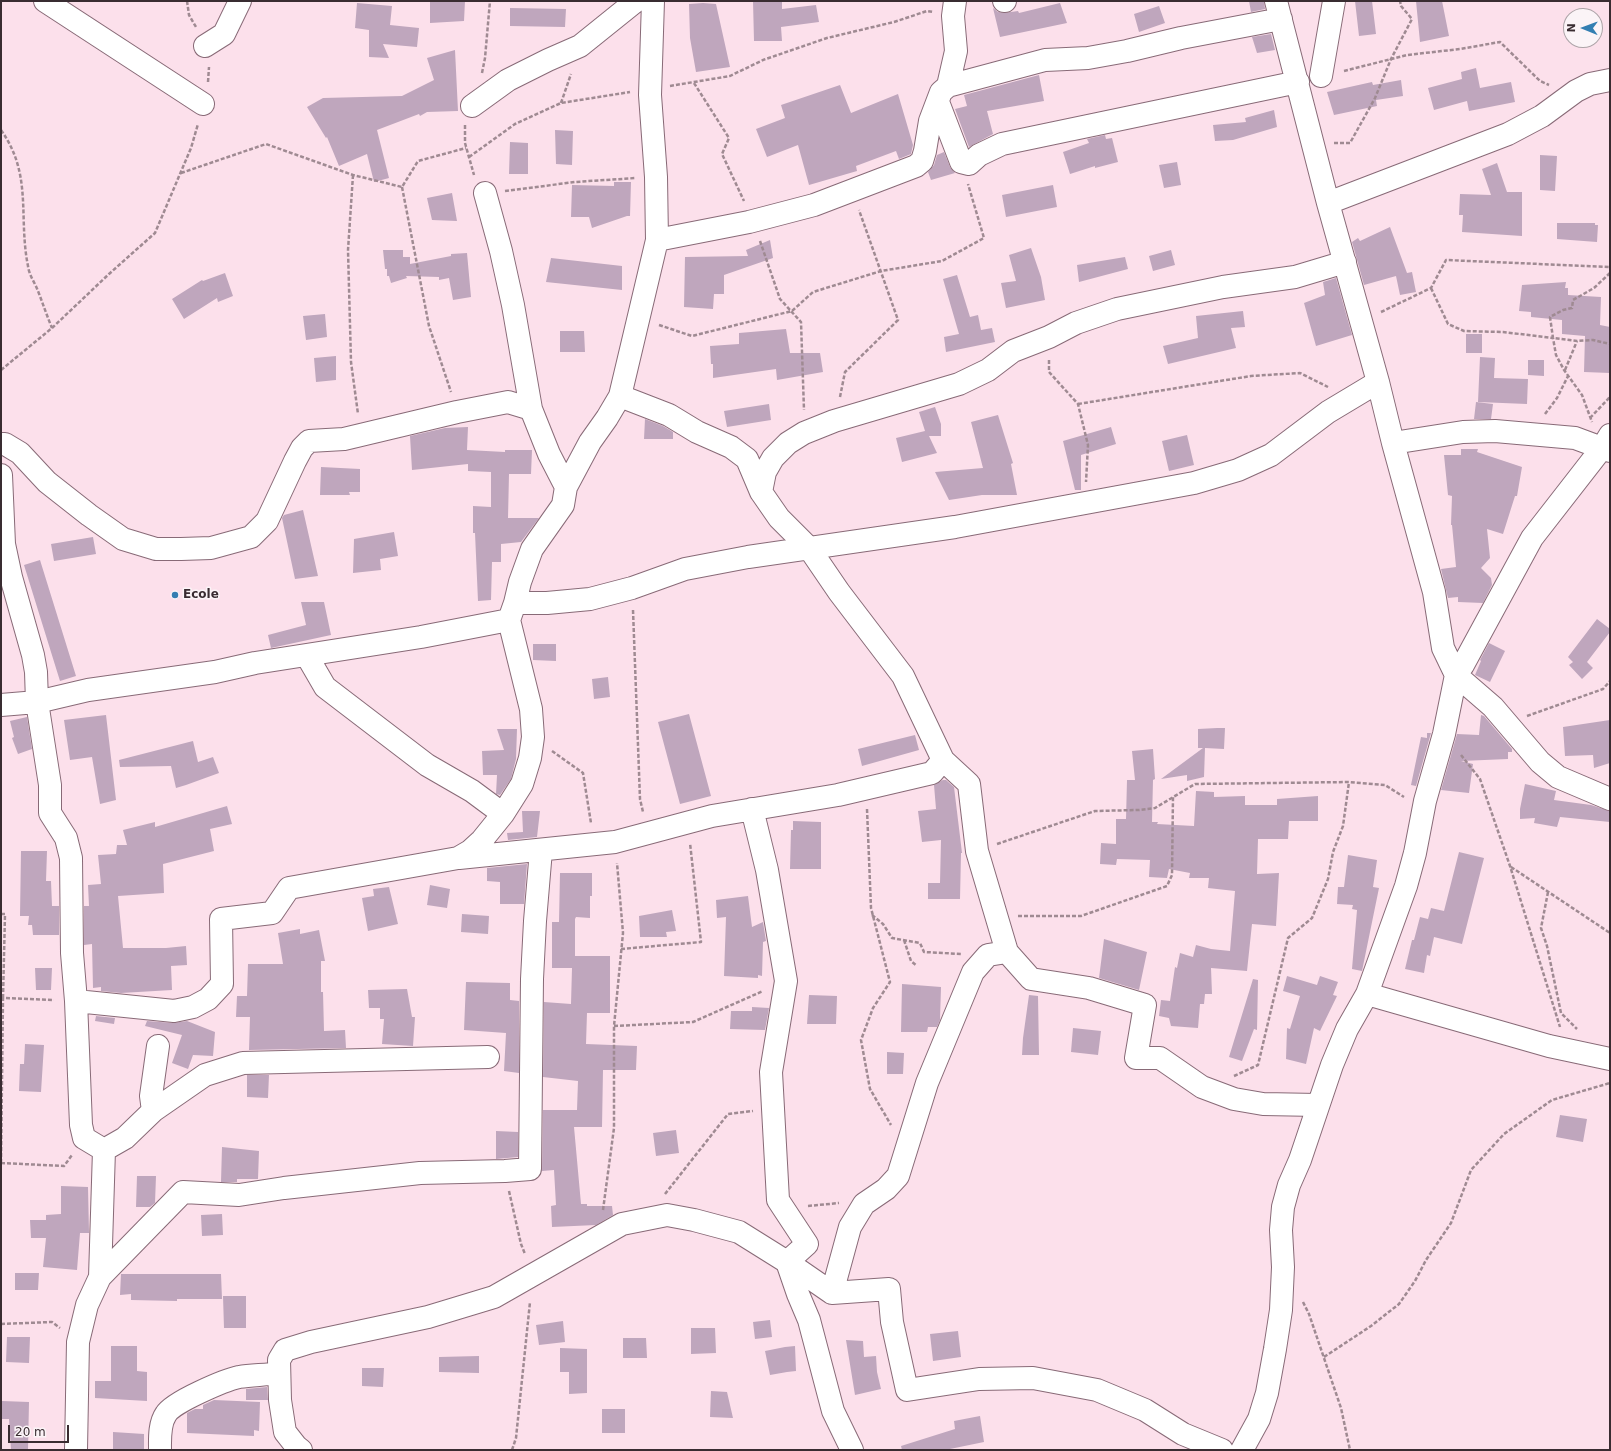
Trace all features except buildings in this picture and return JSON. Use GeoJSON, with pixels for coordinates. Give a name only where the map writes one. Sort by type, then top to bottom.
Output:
{"type":"FeatureCollection","features":[{"type":"Feature","properties":{"kind":"street"},"geometry":{"type":"LineString","coordinates":[[45,1],[203,104]]}},
{"type":"Feature","properties":{"kind":"street"},"geometry":{"type":"LineString","coordinates":[[205,46],[224,34],[240,1]]}},
{"type":"Feature","properties":{"kind":"street"},"geometry":{"type":"LineString","coordinates":[[472,106],[508,80],[580,46],[636,1]]}},
{"type":"Feature","properties":{"kind":"street"},"geometry":{"type":"LineString","coordinates":[[458,858],[470,851],[482,840],[503,814],[522,784],[530,758],[533,737],[531,709],[512,612],[520,582],[532,549],[563,505],[566,487],[590,442],[620,396],[640,319],[657,240],[656,177],[650,89],[653,1]]}},
{"type":"Feature","properties":{"kind":"street"},"geometry":{"type":"LineString","coordinates":[[1322,76],[1334,1]]}},
{"type":"Feature","properties":{"kind":"street"},"geometry":{"type":"LineString","coordinates":[[657,240],[754,221],[814,205],[916,166],[922,161],[930,121],[943,94],[956,51],[954,9]]}},
{"type":"Feature","properties":{"kind":"street"},"geometry":{"type":"LineString","coordinates":[[943,94],[1045,60],[1088,58],[1127,52],[1279,10],[1328,203],[1434,592],[1443,648],[1456,675],[1487,701],[1540,762],[1558,777],[1610,799]]}},
{"type":"Feature","properties":{"kind":"street"},"geometry":{"type":"LineString","coordinates":[[1328,203],[1508,134],[1542,116],[1572,94],[1590,84],[1610,80]]}},
{"type":"Feature","properties":{"kind":"street"},"geometry":{"type":"LineString","coordinates":[[943,94],[961,162],[969,164],[978,155],[1002,144],[1298,82]]}},
{"type":"Feature","properties":{"kind":"street"},"geometry":{"type":"LineString","coordinates":[[485,193],[512,305],[531,409],[549,454],[566,487]]}},
{"type":"Feature","properties":{"kind":"street"},"geometry":{"type":"LineString","coordinates":[[761,492],[765,472],[773,458],[788,443],[804,433],[834,421],[959,384],[988,370],[1013,351],[1076,323],[1117,309],[1223,287],[1295,277],[1345,262]]}},
{"type":"Feature","properties":{"kind":"street"},"geometry":{"type":"LineString","coordinates":[[1,705],[37,702],[88,690],[215,672],[255,663],[421,637],[548,603],[590,599],[632,588],[686,569],[748,557],[955,527],[1194,483],[1238,470],[1271,455],[1328,412],[1378,382]]}},
{"type":"Feature","properties":{"kind":"street"},"geometry":{"type":"LineString","coordinates":[[620,396],[669,414],[697,432],[731,447],[747,459],[761,492],[779,518],[809,548],[839,592],[903,676],[944,760],[969,784],[977,851],[1008,952],[1031,979],[1089,988],[1145,1005],[1136,1058],[1160,1058],[1202,1087],[1234,1099],[1263,1104],[1318,1105]]}},
{"type":"Feature","properties":{"kind":"street"},"geometry":{"type":"LineString","coordinates":[[1,444],[5,444],[20,453],[47,482],[89,516],[123,540],[156,549],[211,548],[251,537],[266,521],[296,460],[305,444],[309,441],[344,439],[457,412],[508,402],[531,409]]}},
{"type":"Feature","properties":{"kind":"street"},"geometry":{"type":"LineString","coordinates":[[1393,442],[1463,432],[1495,431],[1604,440]]}},
{"type":"Feature","properties":{"kind":"street"},"geometry":{"type":"LineString","coordinates":[[1242,1450],[1259,1419],[1275,1349],[1281,1310],[1283,1267],[1281,1230],[1283,1207],[1289,1185],[1300,1160],[1318,1105],[1347,1028],[1367,994],[1406,886],[1415,853],[1425,801],[1444,734],[1456,675],[1463,665],[1532,538],[1604,440]]}},
{"type":"Feature","properties":{"kind":"street"},"geometry":{"type":"LineString","coordinates":[[1,475],[4,544],[11,577],[33,655],[36,672],[37,702],[50,785],[50,812],[66,838],[71,858],[72,953],[76,1001],[81,1125],[84,1138],[104,1150]]}},
{"type":"Feature","properties":{"kind":"street"},"geometry":{"type":"LineString","coordinates":[[307,656],[324,686],[427,765],[472,791],[503,814]]}},
{"type":"Feature","properties":{"kind":"street"},"geometry":{"type":"LineString","coordinates":[[76,1001],[174,1011],[193,1007],[208,999],[222,984],[221,919],[272,913],[289,888],[458,858],[605,843],[648,834],[712,816],[838,795],[932,773],[944,760]]}},
{"type":"Feature","properties":{"kind":"street"},"geometry":{"type":"LineString","coordinates":[[752,809],[767,870],[786,981],[771,1072],[778,1200],[807,1244],[787,1262]]}},
{"type":"Feature","properties":{"kind":"street"},"geometry":{"type":"LineString","coordinates":[[76,1450],[78,1342],[87,1305],[100,1277],[183,1192],[239,1195],[284,1188],[420,1173],[530,1169],[532,979],[541,850]]}},
{"type":"Feature","properties":{"kind":"street"},"geometry":{"type":"LineString","coordinates":[[832,1293],[850,1227],[864,1204],[886,1189],[898,1176],[927,1083],[973,972],[988,955],[1008,952]]}},
{"type":"Feature","properties":{"kind":"street"},"geometry":{"type":"LineString","coordinates":[[1367,994],[1491,1030],[1567,1050],[1610,1059]]}},
{"type":"Feature","properties":{"kind":"street"},"geometry":{"type":"LineString","coordinates":[[153,1111],[151,1096],[158,1046]]}},
{"type":"Feature","properties":{"kind":"street"},"geometry":{"type":"LineString","coordinates":[[104,1150],[125,1138],[153,1111],[205,1074],[243,1063],[488,1057]]}},
{"type":"Feature","properties":{"kind":"street"},"geometry":{"type":"LineString","coordinates":[[100,1277],[104,1150]]}},
{"type":"Feature","properties":{"kind":"street"},"geometry":{"type":"LineString","coordinates":[[301,1450],[285,1432],[280,1400],[279,1360],[285,1350],[297,1345],[428,1317],[494,1297],[622,1224],[667,1215],[694,1220],[739,1232],[787,1262],[832,1293],[889,1289],[892,1322],[907,1390],[979,1379],[1033,1378],[1098,1390],[1145,1410],[1183,1434],[1221,1450]]}},
{"type":"Feature","properties":{"kind":"street"},"geometry":{"type":"LineString","coordinates":[[787,1262],[809,1320],[833,1411],[852,1450]]}},
{"type":"Feature","properties":{"kind":"street"},"geometry":{"type":"LineString","coordinates":[[160,1450],[162,1424],[166,1413],[174,1406],[209,1388],[238,1378],[279,1373]]}},
{"type":"Feature","properties":{"kind":"path"},"geometry":{"type":"LineString","coordinates":[[1,370],[52,328],[108,274],[155,233],[191,148],[207,89],[209,63],[205,46],[189,15],[187,1]]}},
{"type":"Feature","properties":{"kind":"path"},"geometry":{"type":"LineString","coordinates":[[490,1],[485,58],[472,106],[465,125],[466,148],[478,187],[485,193],[575,182],[656,177]]}},
{"type":"Feature","properties":{"kind":"path"},"geometry":{"type":"LineString","coordinates":[[1320,171],[1332,143],[1350,143],[1375,98],[1391,59],[1412,19],[1401,6],[1400,1]]}},
{"type":"Feature","properties":{"kind":"path"},"geometry":{"type":"LineString","coordinates":[[469,157],[515,124],[561,103],[694,83],[730,76],[763,60],[827,38],[894,22],[927,11],[954,9]]}},
{"type":"Feature","properties":{"kind":"path"},"geometry":{"type":"LineString","coordinates":[[1322,76],[1406,55],[1460,49],[1500,42],[1540,81],[1572,94]]}},
{"type":"Feature","properties":{"kind":"path"},"geometry":{"type":"LineString","coordinates":[[694,83],[729,138],[722,154],[754,221],[780,299],[801,322],[804,433]]}},
{"type":"Feature","properties":{"kind":"path"},"geometry":{"type":"LineString","coordinates":[[1,130],[10,143],[19,167],[24,201],[25,239],[28,267],[52,328]]}},
{"type":"Feature","properties":{"kind":"path"},"geometry":{"type":"LineString","coordinates":[[180,173],[266,144],[353,176],[402,187]]}},
{"type":"Feature","properties":{"kind":"path"},"geometry":{"type":"LineString","coordinates":[[457,412],[430,326],[402,187],[418,160],[466,148]]}},
{"type":"Feature","properties":{"kind":"path"},"geometry":{"type":"LineString","coordinates":[[640,319],[692,336],[792,311],[814,292],[881,271],[942,261],[984,238],[961,162]]}},
{"type":"Feature","properties":{"kind":"path"},"geometry":{"type":"LineString","coordinates":[[353,176],[348,250],[351,362],[360,434]]}},
{"type":"Feature","properties":{"kind":"path"},"geometry":{"type":"LineString","coordinates":[[834,421],[845,372],[898,320],[852,190]]}},
{"type":"Feature","properties":{"kind":"path"},"geometry":{"type":"LineString","coordinates":[[1361,322],[1431,288],[1446,260],[1610,267]]}},
{"type":"Feature","properties":{"kind":"path"},"geometry":{"type":"LineString","coordinates":[[1604,440],[1582,395],[1564,370],[1556,355],[1550,318],[1563,310],[1572,308],[1573,300],[1602,282],[1610,273]]}},
{"type":"Feature","properties":{"kind":"path"},"geometry":{"type":"LineString","coordinates":[[1431,288],[1448,324],[1464,331],[1503,332],[1577,341],[1593,340],[1610,344]]}},
{"type":"Feature","properties":{"kind":"path"},"geometry":{"type":"LineString","coordinates":[[1049,336],[1049,372],[1078,404],[1088,445],[1084,503]]}},
{"type":"Feature","properties":{"kind":"path"},"geometry":{"type":"LineString","coordinates":[[1564,370],[1577,341]]}},
{"type":"Feature","properties":{"kind":"path"},"geometry":{"type":"LineString","coordinates":[[1078,404],[1251,376],[1300,373],[1351,398]]}},
{"type":"Feature","properties":{"kind":"path"},"geometry":{"type":"LineString","coordinates":[[1529,434],[1557,398],[1568,375]]}},
{"type":"Feature","properties":{"kind":"path"},"geometry":{"type":"LineString","coordinates":[[632,588],[640,799],[648,834]]}},
{"type":"Feature","properties":{"kind":"path"},"geometry":{"type":"LineString","coordinates":[[1506,723],[1603,689],[1610,681]]}},
{"type":"Feature","properties":{"kind":"path"},"geometry":{"type":"LineString","coordinates":[[1444,734],[1480,779],[1510,866],[1567,1050]]}},
{"type":"Feature","properties":{"kind":"path"},"geometry":{"type":"LineString","coordinates":[[533,737],[583,773],[605,843],[623,933],[614,1026],[614,1128],[599,1237]]}},
{"type":"Feature","properties":{"kind":"path"},"geometry":{"type":"LineString","coordinates":[[977,851],[1095,811],[1155,808],[1196,784],[1349,782],[1385,785],[1411,802],[1425,801]]}},
{"type":"Feature","properties":{"kind":"path"},"geometry":{"type":"LineString","coordinates":[[1214,1092],[1232,1088],[1234,1075],[1258,1065],[1288,938],[1312,918],[1328,879],[1333,852],[1343,826],[1349,782]]}},
{"type":"Feature","properties":{"kind":"path"},"geometry":{"type":"LineString","coordinates":[[866,788],[872,914],[890,982],[873,1008],[861,1040],[870,1089],[906,1152]]}},
{"type":"Feature","properties":{"kind":"path"},"geometry":{"type":"LineString","coordinates":[[998,916],[1081,916],[1167,886],[1172,875],[1174,796]]}},
{"type":"Feature","properties":{"kind":"path"},"geometry":{"type":"LineString","coordinates":[[621,949],[701,942],[688,823]]}},
{"type":"Feature","properties":{"kind":"path"},"geometry":{"type":"LineString","coordinates":[[1510,866],[1610,934]]}},
{"type":"Feature","properties":{"kind":"path"},"geometry":{"type":"LineString","coordinates":[[1548,892],[1541,928],[1547,946],[1561,1013],[1582,1033]]}},
{"type":"Feature","properties":{"kind":"path"},"geometry":{"type":"LineString","coordinates":[[1,914],[5,914],[2,998],[1,1163],[64,1166],[84,1138]]}},
{"type":"Feature","properties":{"kind":"path"},"geometry":{"type":"LineString","coordinates":[[872,914],[883,924],[892,938],[920,943],[924,952],[952,952],[985,958]]}},
{"type":"Feature","properties":{"kind":"path"},"geometry":{"type":"LineString","coordinates":[[904,940],[911,961],[917,966]]}},
{"type":"Feature","properties":{"kind":"path"},"geometry":{"type":"LineString","coordinates":[[614,1026],[693,1022],[786,981]]}},
{"type":"Feature","properties":{"kind":"path"},"geometry":{"type":"LineString","coordinates":[[2,998],[76,1001]]}},
{"type":"Feature","properties":{"kind":"path"},"geometry":{"type":"LineString","coordinates":[[1324,1357],[1371,1326],[1399,1304],[1451,1223],[1471,1170],[1504,1134],[1552,1100],[1610,1083]]}},
{"type":"Feature","properties":{"kind":"path"},"geometry":{"type":"LineString","coordinates":[[664,1196],[728,1114],[773,1109]]}},
{"type":"Feature","properties":{"kind":"path"},"geometry":{"type":"LineString","coordinates":[[505,1171],[521,1244],[533,1275],[516,1438],[512,1450]]}},
{"type":"Feature","properties":{"kind":"path"},"geometry":{"type":"LineString","coordinates":[[1302,1301],[1309,1314],[1341,1408],[1350,1450]]}},
{"type":"Feature","properties":{"kind":"path"},"geometry":{"type":"LineString","coordinates":[[1,1324],[52,1322],[78,1342]]}},
{"type":"Feature","properties":{"kind":"place","name":"Ecole"},"geometry":{"type":"Point","coordinates":[175,595]}}]}
